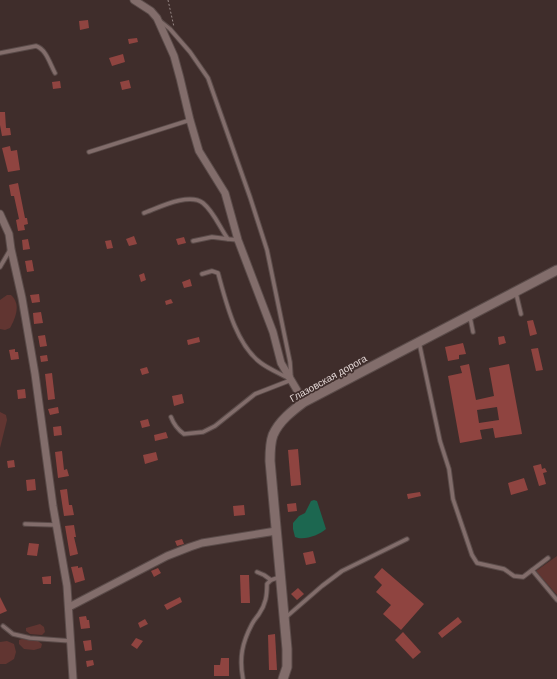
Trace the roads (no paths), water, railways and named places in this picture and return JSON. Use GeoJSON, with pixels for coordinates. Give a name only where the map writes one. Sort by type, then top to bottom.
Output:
{"type":"FeatureCollection","features":[{"type":"Feature","properties":{"kind":"street"},"geometry":{"type":"LineString","coordinates":[[134,0],[151,11],[156,18],[174,56],[199,152],[225,193],[238,240],[273,332],[281,363],[304,402]]}},
{"type":"Feature","properties":{"kind":"street"},"geometry":{"type":"LineString","coordinates":[[0,214],[9,234],[35,374],[56,525],[67,586],[73,679]]}},
{"type":"Feature","properties":{"kind":"street","name":"Глазовская дорога"},"geometry":{"type":"LineString","coordinates":[[283,679],[287,667],[287,649],[270,460],[270,447],[273,435],[282,421],[290,412],[304,402],[557,270]]}},
{"type":"Feature","properties":{"kind":"street"},"geometry":{"type":"LineString","coordinates":[[69,607],[167,556],[190,547],[202,543],[276,531]]}},
{"type":"Feature","properties":{"kind":"lane"},"geometry":{"type":"LineString","coordinates":[[142,0],[146,7]]}},
{"type":"Feature","properties":{"kind":"lane"},"geometry":{"type":"LineString","coordinates":[[156,18],[176,35],[208,78],[267,250],[290,362],[291,380]]}},
{"type":"Feature","properties":{"kind":"lane"},"geometry":{"type":"LineString","coordinates":[[0,53],[36,46],[40,47],[44,51],[55,73]]}},
{"type":"Feature","properties":{"kind":"lane"},"geometry":{"type":"LineString","coordinates":[[89,152],[190,120]]}},
{"type":"Feature","properties":{"kind":"lane"},"geometry":{"type":"LineString","coordinates":[[144,213],[178,200],[189,199],[203,202],[214,216],[228,239]]}},
{"type":"Feature","properties":{"kind":"lane"},"geometry":{"type":"LineString","coordinates":[[193,241],[212,237],[238,240]]}},
{"type":"Feature","properties":{"kind":"lane"},"geometry":{"type":"LineString","coordinates":[[0,267],[11,249]]}},
{"type":"Feature","properties":{"kind":"lane"},"geometry":{"type":"LineString","coordinates":[[202,274],[212,271],[218,273],[236,329],[244,346],[260,363],[291,380]]}},
{"type":"Feature","properties":{"kind":"lane"},"geometry":{"type":"LineString","coordinates":[[515,292],[521,314]]}},
{"type":"Feature","properties":{"kind":"lane"},"geometry":{"type":"LineString","coordinates":[[469,316],[473,332]]}},
{"type":"Feature","properties":{"kind":"lane"},"geometry":{"type":"LineString","coordinates":[[419,341],[440,441],[449,469],[453,499],[472,555],[477,563],[504,569],[514,576],[523,577],[548,558]]}},
{"type":"Feature","properties":{"kind":"lane"},"geometry":{"type":"LineString","coordinates":[[171,417],[174,424],[184,434],[203,432],[215,426],[255,394],[291,380]]}},
{"type":"Feature","properties":{"kind":"lane"},"geometry":{"type":"LineString","coordinates":[[25,524],[56,525]]}},
{"type":"Feature","properties":{"kind":"lane"},"geometry":{"type":"LineString","coordinates":[[284,619],[342,571],[407,539]]}},
{"type":"Feature","properties":{"kind":"lane"},"geometry":{"type":"LineString","coordinates":[[532,570],[557,600]]}},
{"type":"Feature","properties":{"kind":"lane"},"geometry":{"type":"LineString","coordinates":[[257,572],[271,580]]}},
{"type":"Feature","properties":{"kind":"lane"},"geometry":{"type":"LineString","coordinates":[[243,679],[240,660],[242,649],[252,623],[263,607],[267,596],[267,584],[271,580],[281,576]]}},
{"type":"Feature","properties":{"kind":"lane"},"geometry":{"type":"LineString","coordinates":[[3,626],[13,634],[30,638],[71,641]]}}]}
